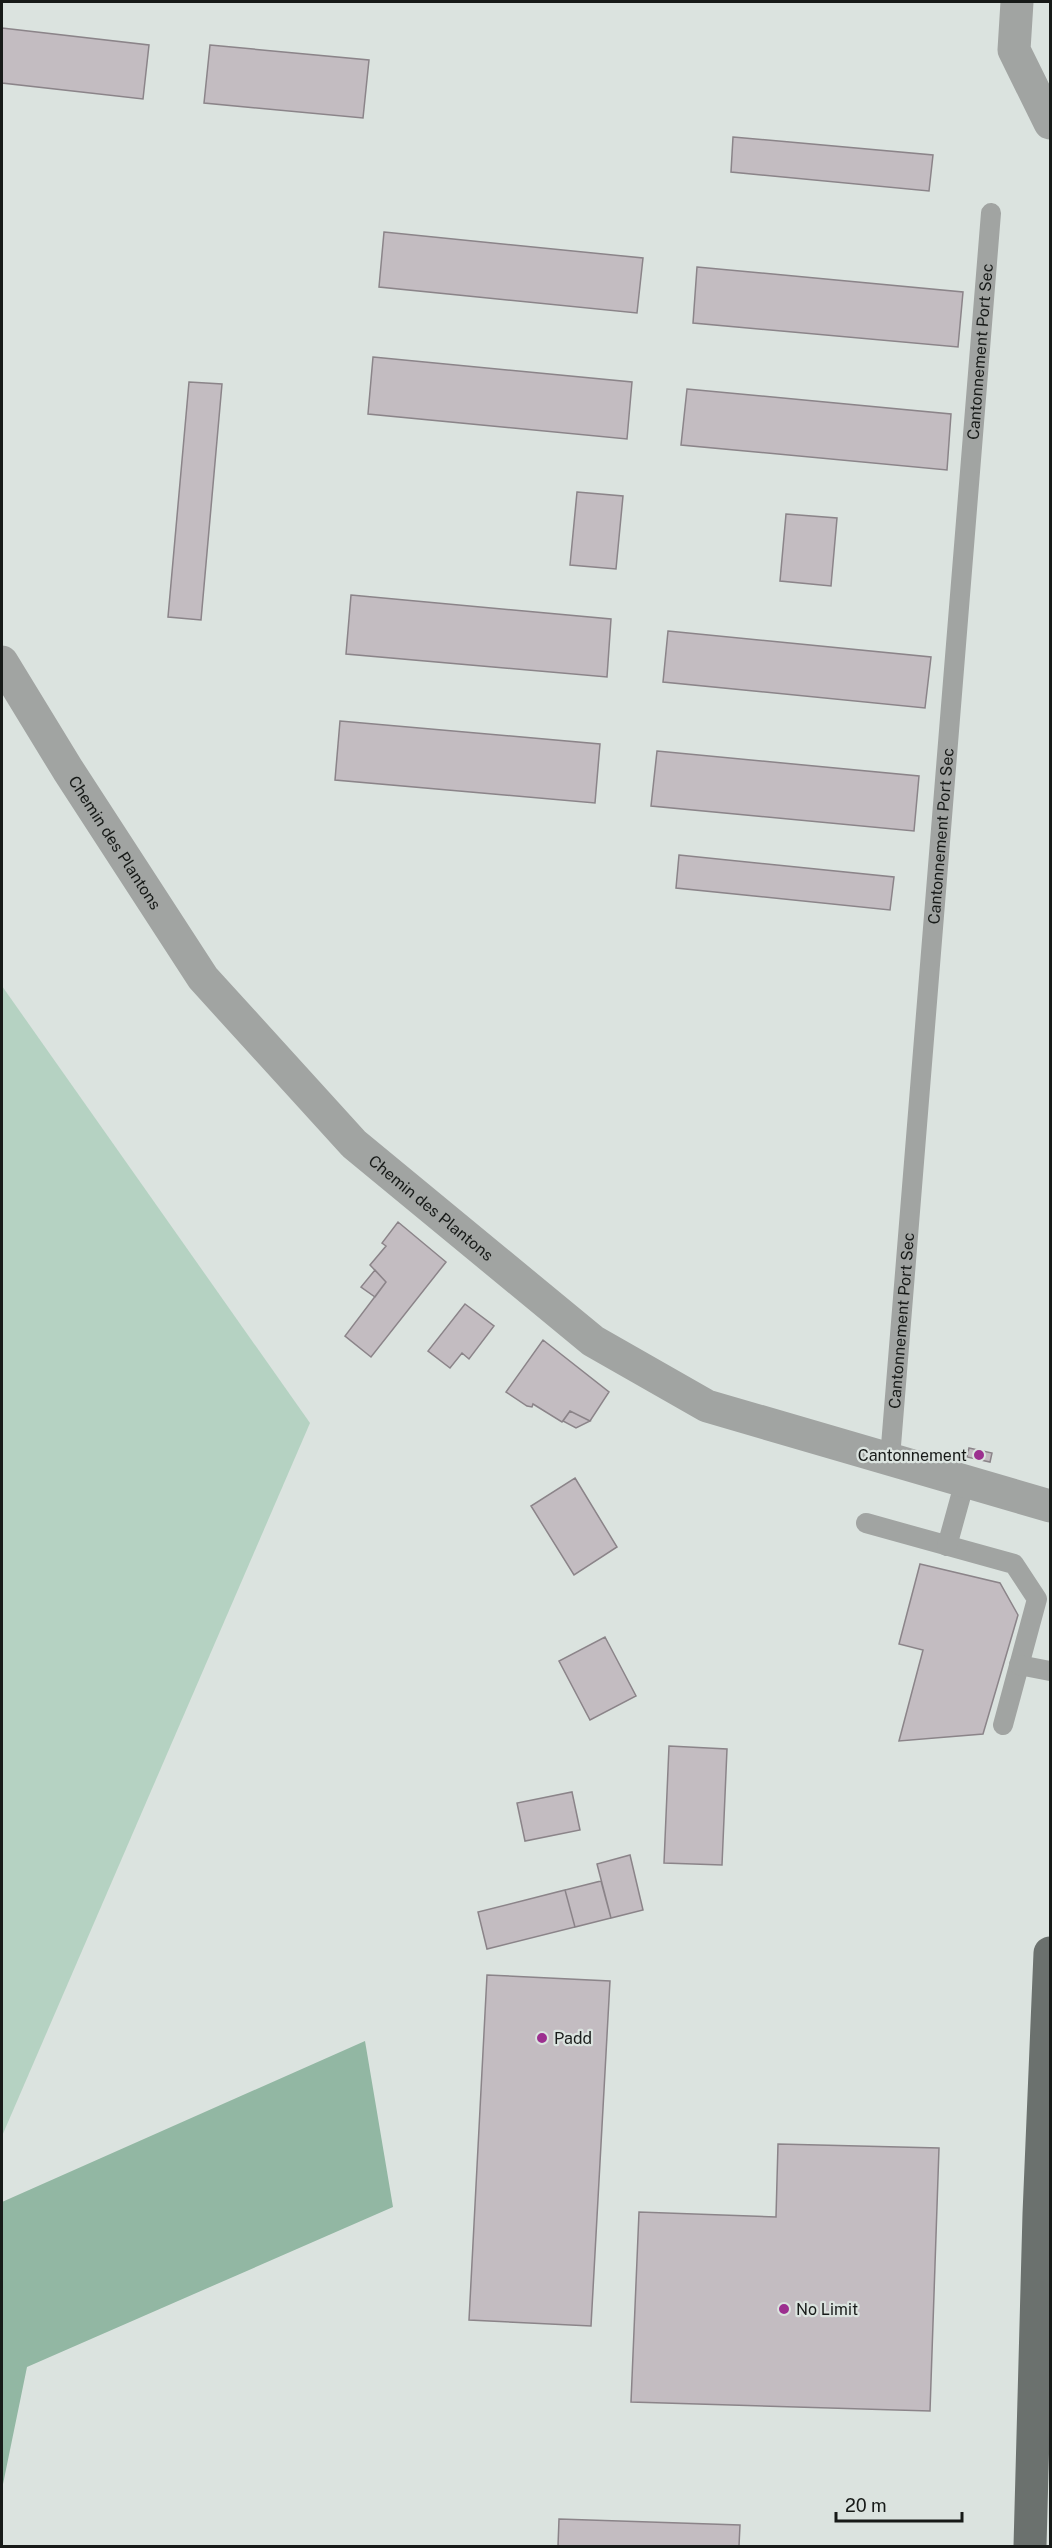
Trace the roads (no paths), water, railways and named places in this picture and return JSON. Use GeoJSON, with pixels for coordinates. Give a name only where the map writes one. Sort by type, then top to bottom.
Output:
{"type":"FeatureCollection","features":[{"type":"Feature","properties":{"kind":"main road"},"geometry":{"type":"LineString","coordinates":[[1030,2547],[1039,2214],[1050,1953]]}},
{"type":"Feature","properties":{"kind":"street"},"geometry":{"type":"LineString","coordinates":[[1017,2],[1014,50],[1050,123]]}},
{"type":"Feature","properties":{"kind":"street","name":"Chemin des Plantons"},"geometry":{"type":"LineString","coordinates":[[2,662],[68,770],[203,978],[354,1144],[593,1341],[706,1406],[1050,1506]]}},
{"type":"Feature","properties":{"kind":"lane","name":"Cantonnement Port Sec"},"geometry":{"type":"LineString","coordinates":[[890,1458],[991,213]]}},
{"type":"Feature","properties":{"kind":"lane"},"geometry":{"type":"LineString","coordinates":[[947,1546],[965,1480]]}},
{"type":"Feature","properties":{"kind":"lane"},"geometry":{"type":"LineString","coordinates":[[866,1523],[1014,1564],[1036,1599],[1003,1725]]}},
{"type":"Feature","properties":{"kind":"lane"},"geometry":{"type":"LineString","coordinates":[[1019,1665],[1050,1671]]}},
{"type":"Feature","properties":{"kind":"place","name":"Cantonnement"},"geometry":{"type":"Point","coordinates":[979,1455]}},
{"type":"Feature","properties":{"kind":"place","name":"Padd"},"geometry":{"type":"Point","coordinates":[542,2038]}},
{"type":"Feature","properties":{"kind":"place","name":"No Limit"},"geometry":{"type":"Point","coordinates":[784,2309]}}]}
